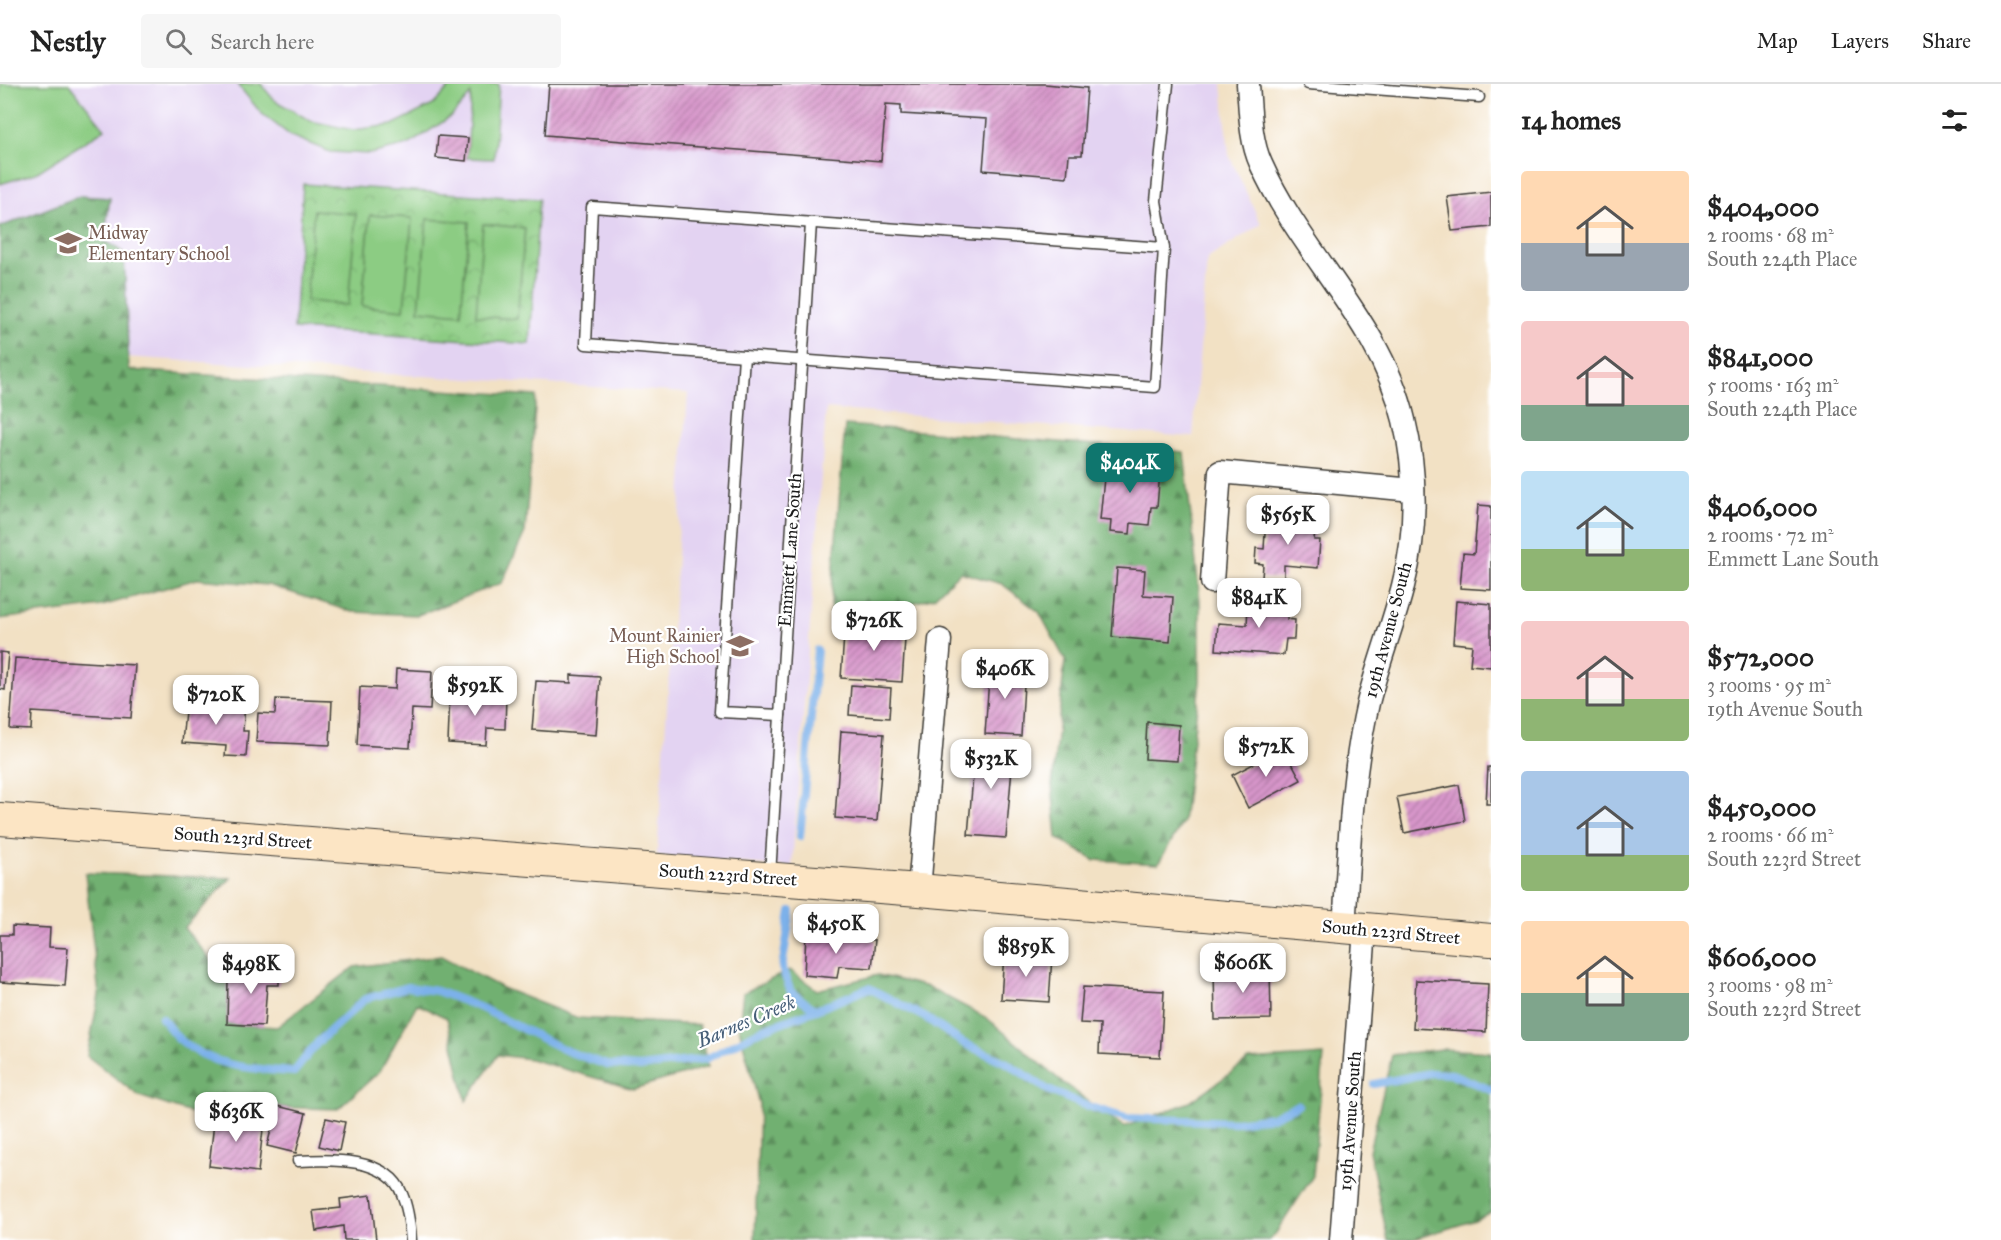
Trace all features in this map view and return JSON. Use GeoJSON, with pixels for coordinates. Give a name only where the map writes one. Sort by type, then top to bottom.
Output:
{"type":"FeatureCollection","features":[{"type":"Feature","properties":{"kind":"street","name":"19th Avenue South"},"geometry":{"type":"LineString","coordinates":[[1248,84],[1251,124],[1260,162],[1291,222],[1357,316],[1389,373],[1404,419],[1413,467],[1412,528],[1404,584],[1368,703],[1352,807],[1354,929],[1341,1240]]}},
{"type":"Feature","properties":{"kind":"street"},"geometry":{"type":"LineString","coordinates":[[1212,582],[1220,472],[1413,490]]}},
{"type":"Feature","properties":{"kind":"street"},"geometry":{"type":"LineString","coordinates":[[919,890],[940,640]]}},
{"type":"Feature","properties":{"kind":"street","name":"South 223rd Street"},"geometry":{"type":"LineString","coordinates":[[0,819],[919,890],[1491,940]]}},
{"type":"Feature","properties":{"kind":"lane"},"geometry":{"type":"LineString","coordinates":[[1164,248],[592,207],[586,344],[1155,387],[1164,248],[1156,201],[1168,84]]}},
{"type":"Feature","properties":{"kind":"lane"},"geometry":{"type":"LineString","coordinates":[[1308,84],[1479,97]]}},
{"type":"Feature","properties":{"kind":"lane","name":"Emmett Lane South"},"geometry":{"type":"LineString","coordinates":[[770,878],[811,222]]}},
{"type":"Feature","properties":{"kind":"lane"},"geometry":{"type":"LineString","coordinates":[[744,356],[720,712],[780,715]]}},
{"type":"Feature","properties":{"kind":"lane"},"geometry":{"type":"LineString","coordinates":[[298,1161],[333,1159],[377,1168],[390,1175],[402,1193],[411,1240]]}},
{"type":"Feature","properties":{"kind":"shaded area","name":"Mount Rainier High School"},"geometry":{"type":"Polygon","coordinates":[[[0,84],[1222,84],[1229,155],[1261,224],[1207,259],[1193,437],[826,409],[792,867],[657,856],[688,393],[0,349],[0,84]]]}},
{"type":"Feature","properties":{"kind":"green space"},"geometry":{"type":"Polygon","coordinates":[[[0,84],[69,84],[105,129],[36,173],[0,184],[0,84]]]}},
{"type":"Feature","properties":{"kind":"green space"},"geometry":{"type":"Polygon","coordinates":[[[237,84],[261,84],[274,100],[311,121],[353,130],[392,125],[433,105],[453,84],[499,84],[494,159],[467,158],[471,94],[452,116],[408,145],[370,154],[330,152],[291,136],[261,113],[237,84]]]}},
{"type":"Feature","properties":{"kind":"green space"},"geometry":{"type":"Polygon","coordinates":[[[303,184],[539,199],[530,344],[294,329],[303,184]]]}},
{"type":"Feature","properties":{"kind":"green space"},"geometry":{"type":"Polygon","coordinates":[[[80,196],[110,198],[104,240],[124,253],[129,370],[536,396],[525,532],[502,583],[418,615],[352,612],[268,585],[197,579],[102,606],[0,619],[0,227],[80,196]]]}},
{"type":"Feature","properties":{"kind":"green space"},"geometry":{"type":"Polygon","coordinates":[[[314,210],[356,214],[348,305],[306,301],[314,210]]]}},
{"type":"Feature","properties":{"kind":"green space"},"geometry":{"type":"Polygon","coordinates":[[[370,215],[412,218],[404,310],[362,306],[370,215]]]}},
{"type":"Feature","properties":{"kind":"green space"},"geometry":{"type":"Polygon","coordinates":[[[427,219],[469,222],[461,314],[419,310],[427,219]]]}},
{"type":"Feature","properties":{"kind":"green space"},"geometry":{"type":"Polygon","coordinates":[[[483,224],[525,228],[517,319],[476,316],[483,224]]]}},
{"type":"Feature","properties":{"kind":"green space"},"geometry":{"type":"Polygon","coordinates":[[[845,425],[1184,452],[1200,601],[1200,682],[1183,822],[1158,864],[1094,860],[1057,838],[1052,785],[1065,660],[1039,612],[1002,584],[960,572],[934,597],[875,614],[830,615],[845,425]]]}},
{"type":"Feature","properties":{"kind":"green space"},"geometry":{"type":"Polygon","coordinates":[[[85,873],[231,878],[184,928],[228,980],[227,1024],[277,1027],[354,967],[441,956],[502,988],[578,1018],[699,1025],[708,1067],[633,1089],[530,1059],[498,1055],[466,1101],[447,1018],[417,1004],[380,1071],[338,1109],[266,1107],[200,1116],[139,1096],[87,1056],[99,995],[85,873]]]}},
{"type":"Feature","properties":{"kind":"green space"},"geometry":{"type":"Polygon","coordinates":[[[790,970],[817,990],[878,975],[928,987],[987,1018],[1062,1082],[1124,1127],[1190,1102],[1249,1060],[1324,1055],[1313,1176],[1276,1233],[1269,1240],[755,1240],[759,1104],[739,1028],[743,993],[790,970]]]}},
{"type":"Feature","properties":{"kind":"green space"},"geometry":{"type":"Polygon","coordinates":[[[1442,1049],[1491,1052],[1491,1212],[1475,1220],[1411,1240],[1388,1240],[1369,1151],[1392,1055],[1442,1049]]]}},
{"type":"Feature","properties":{"kind":"building"},"geometry":{"type":"Polygon","coordinates":[[[549,84],[1045,84],[1087,88],[1082,155],[1069,155],[1067,177],[983,170],[987,119],[901,114],[901,105],[886,104],[881,161],[545,135],[549,84]]]}},
{"type":"Feature","properties":{"kind":"building"},"geometry":{"type":"Polygon","coordinates":[[[438,136],[468,138],[466,161],[436,158],[438,136]]]}},
{"type":"Feature","properties":{"kind":"building"},"geometry":{"type":"Polygon","coordinates":[[[1491,192],[1491,227],[1452,231],[1447,197],[1491,192]]]}},
{"type":"Feature","properties":{"kind":"building"},"geometry":{"type":"Polygon","coordinates":[[[1133,456],[1159,458],[1157,507],[1151,507],[1149,525],[1131,523],[1130,534],[1110,532],[1111,521],[1100,520],[1105,467],[1132,470],[1133,456]]]}},
{"type":"Feature","properties":{"kind":"building"},"geometry":{"type":"Polygon","coordinates":[[[1478,505],[1491,506],[1491,590],[1460,588],[1463,553],[1474,554],[1478,505]]]}},
{"type":"Feature","properties":{"kind":"building"},"geometry":{"type":"Polygon","coordinates":[[[1266,516],[1316,520],[1314,540],[1320,540],[1318,568],[1284,565],[1284,579],[1262,578],[1263,564],[1255,563],[1256,548],[1264,549],[1266,516]]]}},
{"type":"Feature","properties":{"kind":"building"},"geometry":{"type":"Polygon","coordinates":[[[1117,568],[1145,570],[1143,595],[1173,597],[1170,642],[1112,637],[1117,568]]]}},
{"type":"Feature","properties":{"kind":"building"},"geometry":{"type":"Polygon","coordinates":[[[1253,595],[1288,597],[1287,619],[1295,620],[1294,639],[1286,639],[1284,655],[1216,650],[1218,623],[1247,625],[1248,606],[1252,607],[1253,595]]]}},
{"type":"Feature","properties":{"kind":"building"},"geometry":{"type":"Polygon","coordinates":[[[1456,601],[1491,604],[1491,667],[1470,665],[1472,645],[1453,643],[1456,601]]]}},
{"type":"Feature","properties":{"kind":"building"},"geometry":{"type":"Polygon","coordinates":[[[845,621],[906,625],[902,682],[841,678],[845,621]]]}},
{"type":"Feature","properties":{"kind":"building"},"geometry":{"type":"Polygon","coordinates":[[[0,652],[8,653],[5,690],[0,689],[0,652]]]}},
{"type":"Feature","properties":{"kind":"building"},"geometry":{"type":"Polygon","coordinates":[[[15,658],[135,665],[131,718],[32,712],[31,730],[10,729],[15,658]]]}},
{"type":"Feature","properties":{"kind":"building"},"geometry":{"type":"Polygon","coordinates":[[[990,664],[1025,667],[1021,736],[985,734],[990,664]]]}},
{"type":"Feature","properties":{"kind":"building"},"geometry":{"type":"Polygon","coordinates":[[[396,669],[432,671],[430,710],[412,709],[410,748],[357,745],[360,687],[395,689],[396,669]]]}},
{"type":"Feature","properties":{"kind":"building"},"geometry":{"type":"Polygon","coordinates":[[[571,675],[600,677],[596,735],[532,730],[536,681],[571,683],[571,675]]]}},
{"type":"Feature","properties":{"kind":"building"},"geometry":{"type":"Polygon","coordinates":[[[851,685],[891,688],[889,718],[849,715],[851,685]]]}},
{"type":"Feature","properties":{"kind":"building"},"geometry":{"type":"Polygon","coordinates":[[[450,693],[506,696],[505,729],[487,728],[486,745],[448,743],[450,693]]]}},
{"type":"Feature","properties":{"kind":"building"},"geometry":{"type":"Polygon","coordinates":[[[276,699],[332,701],[330,745],[256,742],[258,713],[275,714],[276,699]]]}},
{"type":"Feature","properties":{"kind":"building"},"geometry":{"type":"Polygon","coordinates":[[[186,700],[245,704],[243,731],[248,731],[246,757],[225,756],[226,746],[182,743],[186,700]]]}},
{"type":"Feature","properties":{"kind":"building"},"geometry":{"type":"Polygon","coordinates":[[[1147,722],[1179,725],[1177,761],[1145,759],[1147,722]]]}},
{"type":"Feature","properties":{"kind":"building"},"geometry":{"type":"Polygon","coordinates":[[[841,731],[884,734],[877,821],[835,818],[841,731]]]}},
{"type":"Feature","properties":{"kind":"building"},"geometry":{"type":"Polygon","coordinates":[[[976,741],[1014,744],[1006,838],[968,835],[976,741]]]}},
{"type":"Feature","properties":{"kind":"building"},"geometry":{"type":"Polygon","coordinates":[[[1284,748],[1301,780],[1248,808],[1232,775],[1284,748]]]}},
{"type":"Feature","properties":{"kind":"building"},"geometry":{"type":"Polygon","coordinates":[[[1488,767],[1491,767],[1491,804],[1486,804],[1488,767]]]}},
{"type":"Feature","properties":{"kind":"building"},"geometry":{"type":"Polygon","coordinates":[[[1459,785],[1465,821],[1404,833],[1397,797],[1459,785]]]}},
{"type":"Feature","properties":{"kind":"building"},"geometry":{"type":"Polygon","coordinates":[[[12,926],[50,928],[49,947],[68,948],[65,986],[0,982],[0,935],[12,935],[12,926]]]}},
{"type":"Feature","properties":{"kind":"building"},"geometry":{"type":"Polygon","coordinates":[[[806,934],[875,940],[872,968],[839,966],[837,978],[804,975],[806,934]]]}},
{"type":"Feature","properties":{"kind":"building"},"geometry":{"type":"Polygon","coordinates":[[[1004,953],[1052,956],[1049,1002],[1001,999],[1004,953]]]}},
{"type":"Feature","properties":{"kind":"building"},"geometry":{"type":"Polygon","coordinates":[[[245,965],[279,966],[279,985],[267,985],[264,1026],[227,1024],[228,980],[244,980],[245,965]]]}},
{"type":"Feature","properties":{"kind":"building"},"geometry":{"type":"Polygon","coordinates":[[[1270,967],[1271,1019],[1215,1020],[1214,969],[1270,967]]]}},
{"type":"Feature","properties":{"kind":"building"},"geometry":{"type":"Polygon","coordinates":[[[1416,980],[1488,984],[1486,1032],[1413,1028],[1416,980]]]}},
{"type":"Feature","properties":{"kind":"building"},"geometry":{"type":"Polygon","coordinates":[[[1083,987],[1164,991],[1160,1057],[1099,1054],[1100,1024],[1080,1023],[1083,987]]]}},
{"type":"Feature","properties":{"kind":"building"},"geometry":{"type":"Polygon","coordinates":[[[277,1106],[306,1113],[296,1153],[267,1146],[277,1106]]]}},
{"type":"Feature","properties":{"kind":"building"},"geometry":{"type":"Polygon","coordinates":[[[215,1114],[264,1121],[258,1172],[209,1166],[215,1114]]]}},
{"type":"Feature","properties":{"kind":"building"},"geometry":{"type":"Polygon","coordinates":[[[326,1118],[345,1122],[339,1151],[319,1146],[326,1118]]]}},
{"type":"Feature","properties":{"kind":"building"},"geometry":{"type":"Polygon","coordinates":[[[371,1195],[376,1240],[344,1240],[343,1226],[316,1231],[313,1211],[341,1208],[340,1199],[371,1195]]]}},
{"type":"Feature","properties":{"kind":"waterway"},"geometry":{"type":"LineString","coordinates":[[800,837],[817,650]]}},
{"type":"Feature","properties":{"kind":"waterway"},"geometry":{"type":"LineString","coordinates":[[791,911],[782,968],[791,992],[816,1010]]}},
{"type":"Feature","properties":{"kind":"waterway","name":"Barnes Creek"},"geometry":{"type":"LineString","coordinates":[[162,1018],[179,1039],[205,1056],[248,1068],[294,1072],[318,1042],[365,999],[408,987],[437,991],[479,1007],[569,1052],[607,1065],[640,1067],[706,1059],[761,1030],[869,988],[926,1018],[963,1043],[1007,1063],[1048,1090],[1084,1105],[1126,1118],[1236,1122],[1272,1117],[1298,1105]]}},
{"type":"Feature","properties":{"kind":"waterway","name":"Barnes Creek"},"geometry":{"type":"LineString","coordinates":[[1374,1084],[1430,1073],[1452,1074],[1491,1090]]}},
{"type":"Feature","properties":{"kind":"place","name":"Midway Elementary School"},"geometry":{"type":"Point","coordinates":[68,243]}},
{"type":"Feature","properties":{"kind":"place","name":"Mount Rainier High School"},"geometry":{"type":"Point","coordinates":[740,646]}}]}
